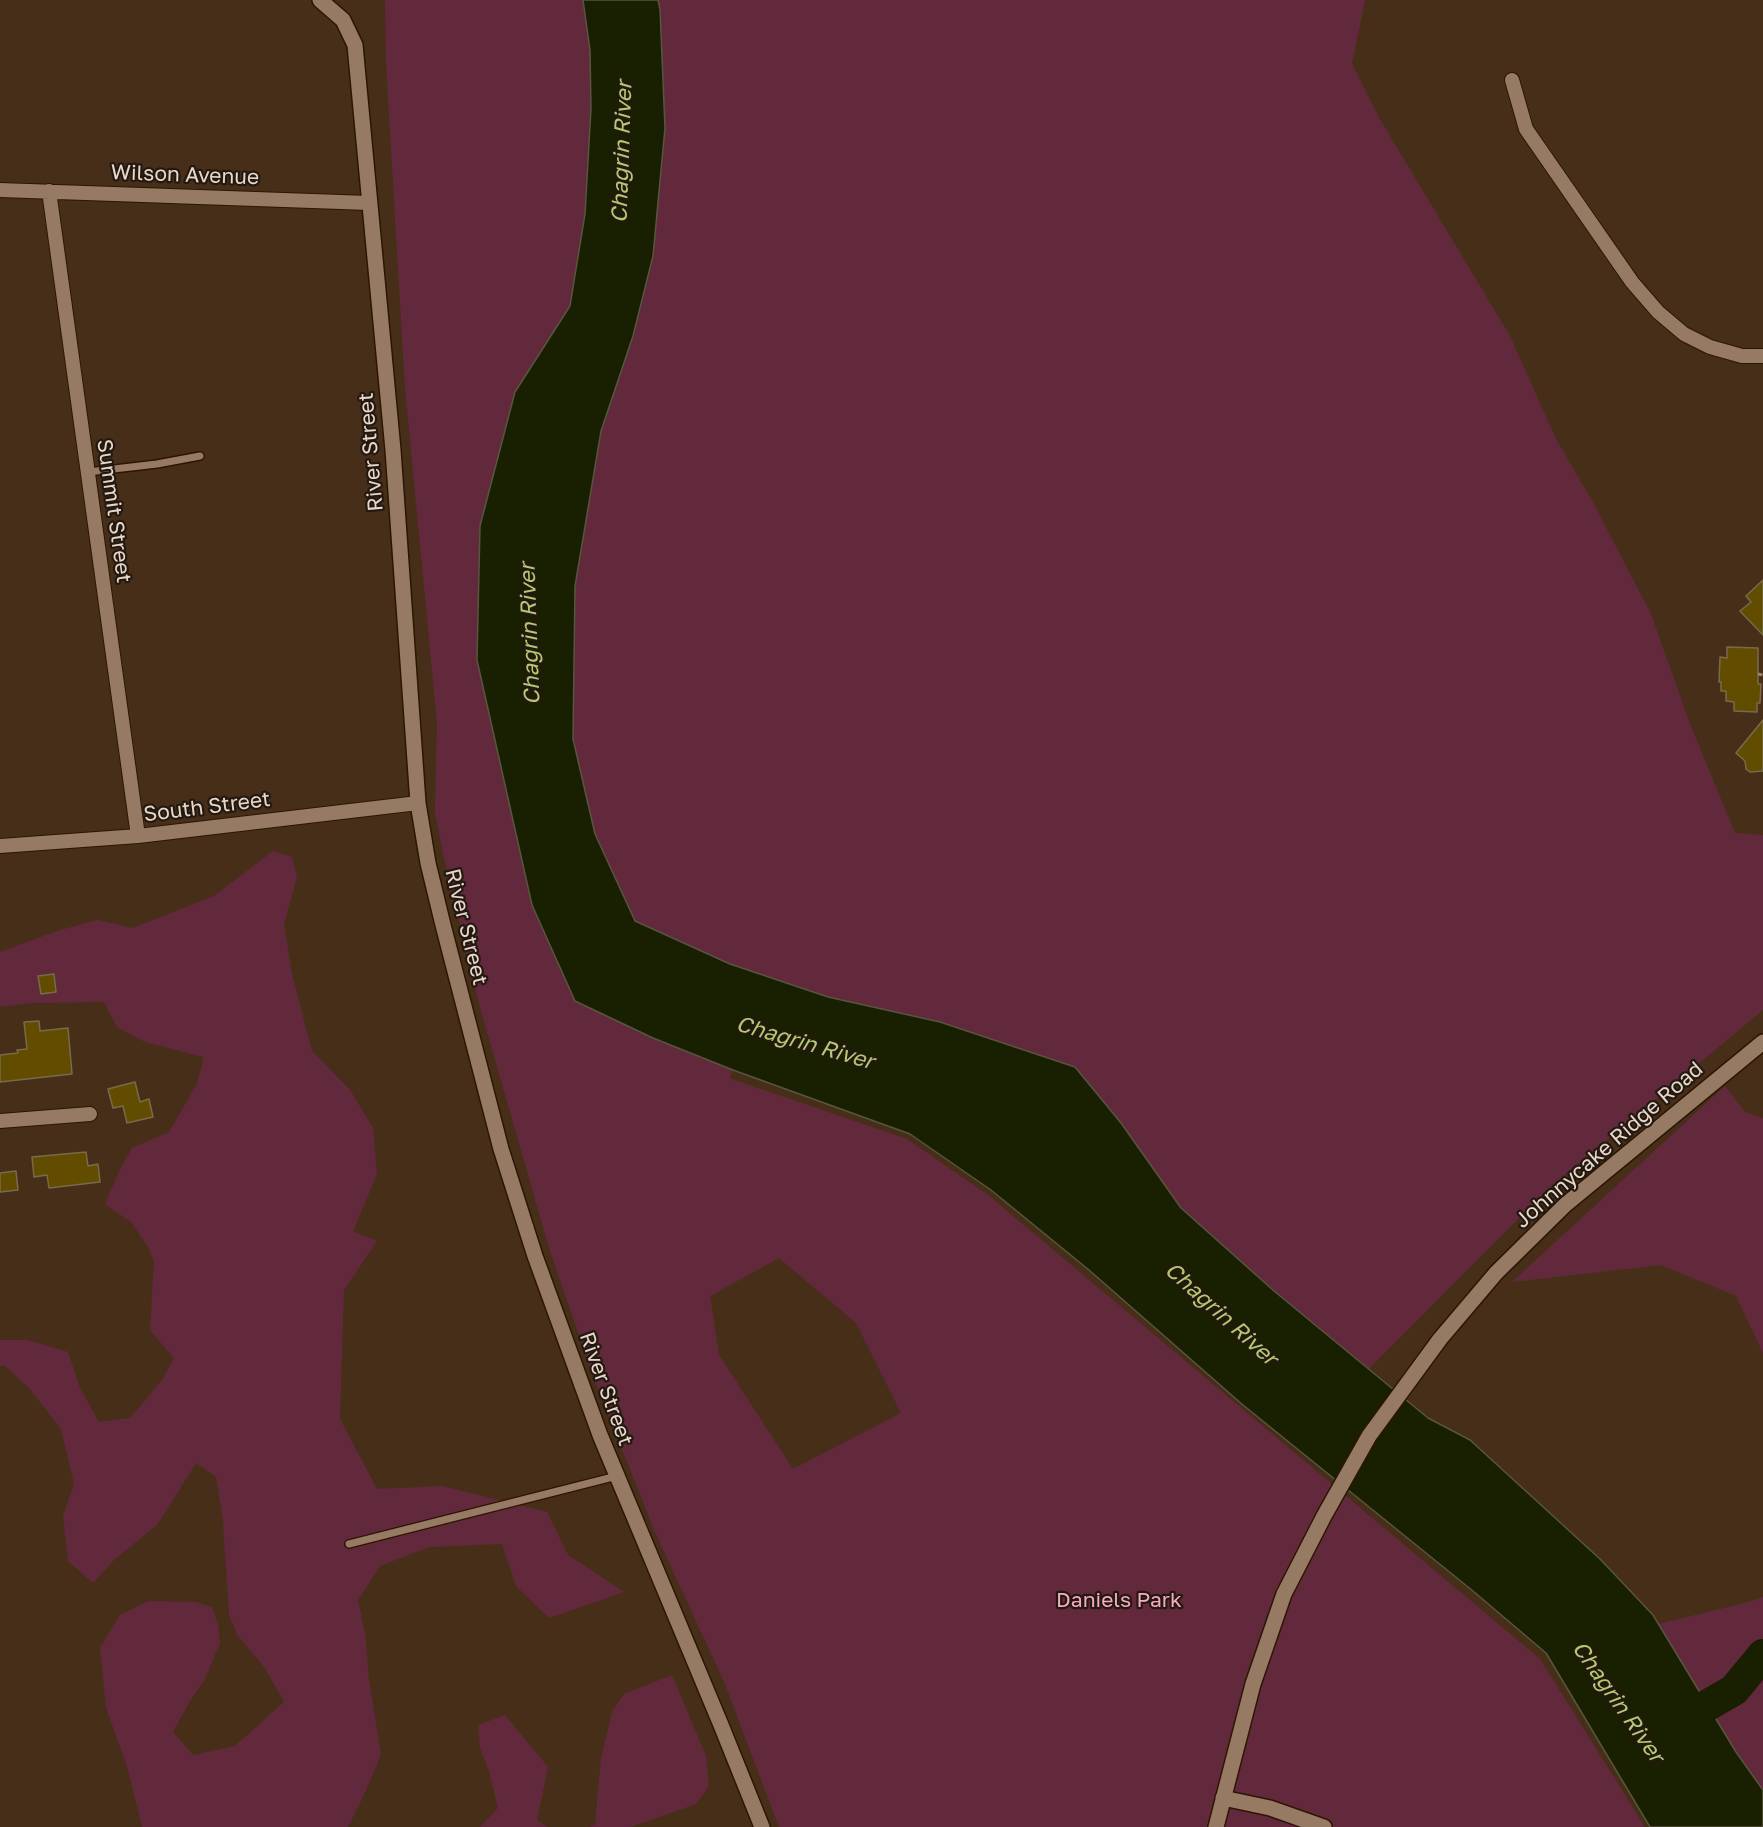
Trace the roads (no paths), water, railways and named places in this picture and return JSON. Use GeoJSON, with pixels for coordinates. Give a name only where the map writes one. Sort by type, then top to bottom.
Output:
{"type":"FeatureCollection","features":[{"type":"Feature","properties":{"kind":"main road","name":"River Street"},"geometry":{"type":"LineString","coordinates":[[320,0],[343,20],[355,45],[393,450],[418,803],[428,863],[501,1149],[535,1256],[600,1435],[722,1725],[762,1827]]}},
{"type":"Feature","properties":{"kind":"main road","name":"Johnnycake Ridge Road"},"geometry":{"type":"LineString","coordinates":[[1216,1827],[1253,1684],[1284,1594],[1369,1436],[1440,1339],[1496,1273],[1565,1205],[1763,1042]]}},
{"type":"Feature","properties":{"kind":"main road"},"geometry":{"type":"LineString","coordinates":[[1223,1798],[1270,1808],[1324,1827]]}},
{"type":"Feature","properties":{"kind":"street"},"geometry":{"type":"LineString","coordinates":[[1512,80],[1526,129],[1632,282],[1658,312],[1684,334],[1710,346],[1742,356],[1763,356]]}},
{"type":"Feature","properties":{"kind":"street","name":"Wilson Avenue"},"geometry":{"type":"LineString","coordinates":[[0,190],[369,203]]}},
{"type":"Feature","properties":{"kind":"street","name":"Summit Street"},"geometry":{"type":"LineString","coordinates":[[49,191],[138,836]]}},
{"type":"Feature","properties":{"kind":"street","name":"South Street"},"geometry":{"type":"LineString","coordinates":[[0,846],[138,836],[418,803]]}},
{"type":"Feature","properties":{"kind":"street"},"geometry":{"type":"LineString","coordinates":[[0,1121],[90,1114]]}},
{"type":"Feature","properties":{"kind":"lane"},"geometry":{"type":"LineString","coordinates":[[88,472],[200,456]]}},
{"type":"Feature","properties":{"kind":"lane"},"geometry":{"type":"LineString","coordinates":[[349,1544],[617,1476]]}},
{"type":"Feature","properties":{"kind":"water","name":"Chagrin River"},"geometry":{"type":"Polygon","coordinates":[[[583,0],[658,0],[660,9],[665,128],[653,256],[633,336],[601,431],[575,586],[573,739],[595,834],[635,921],[730,964],[828,997],[940,1022],[1075,1067],[1121,1123],[1181,1208],[1274,1291],[1428,1418],[1470,1440],[1600,1559],[1653,1615],[1736,1752],[1763,1790],[1763,1827],[1650,1827],[1546,1653],[1243,1405],[1089,1270],[991,1190],[910,1134],[733,1070],[653,1038],[575,1001],[532,905],[477,660],[480,526],[515,392],[570,306],[585,214],[591,108],[590,50],[583,0]]]}},
{"type":"Feature","properties":{"kind":"waterway"},"geometry":{"type":"LineString","coordinates":[[1669,1723],[1682,1720],[1734,1690],[1763,1655]]}},
{"type":"Feature","properties":{"kind":"park label","name":"Daniels Park"},"geometry":{"type":"Point","coordinates":[1119,1600]}}]}
